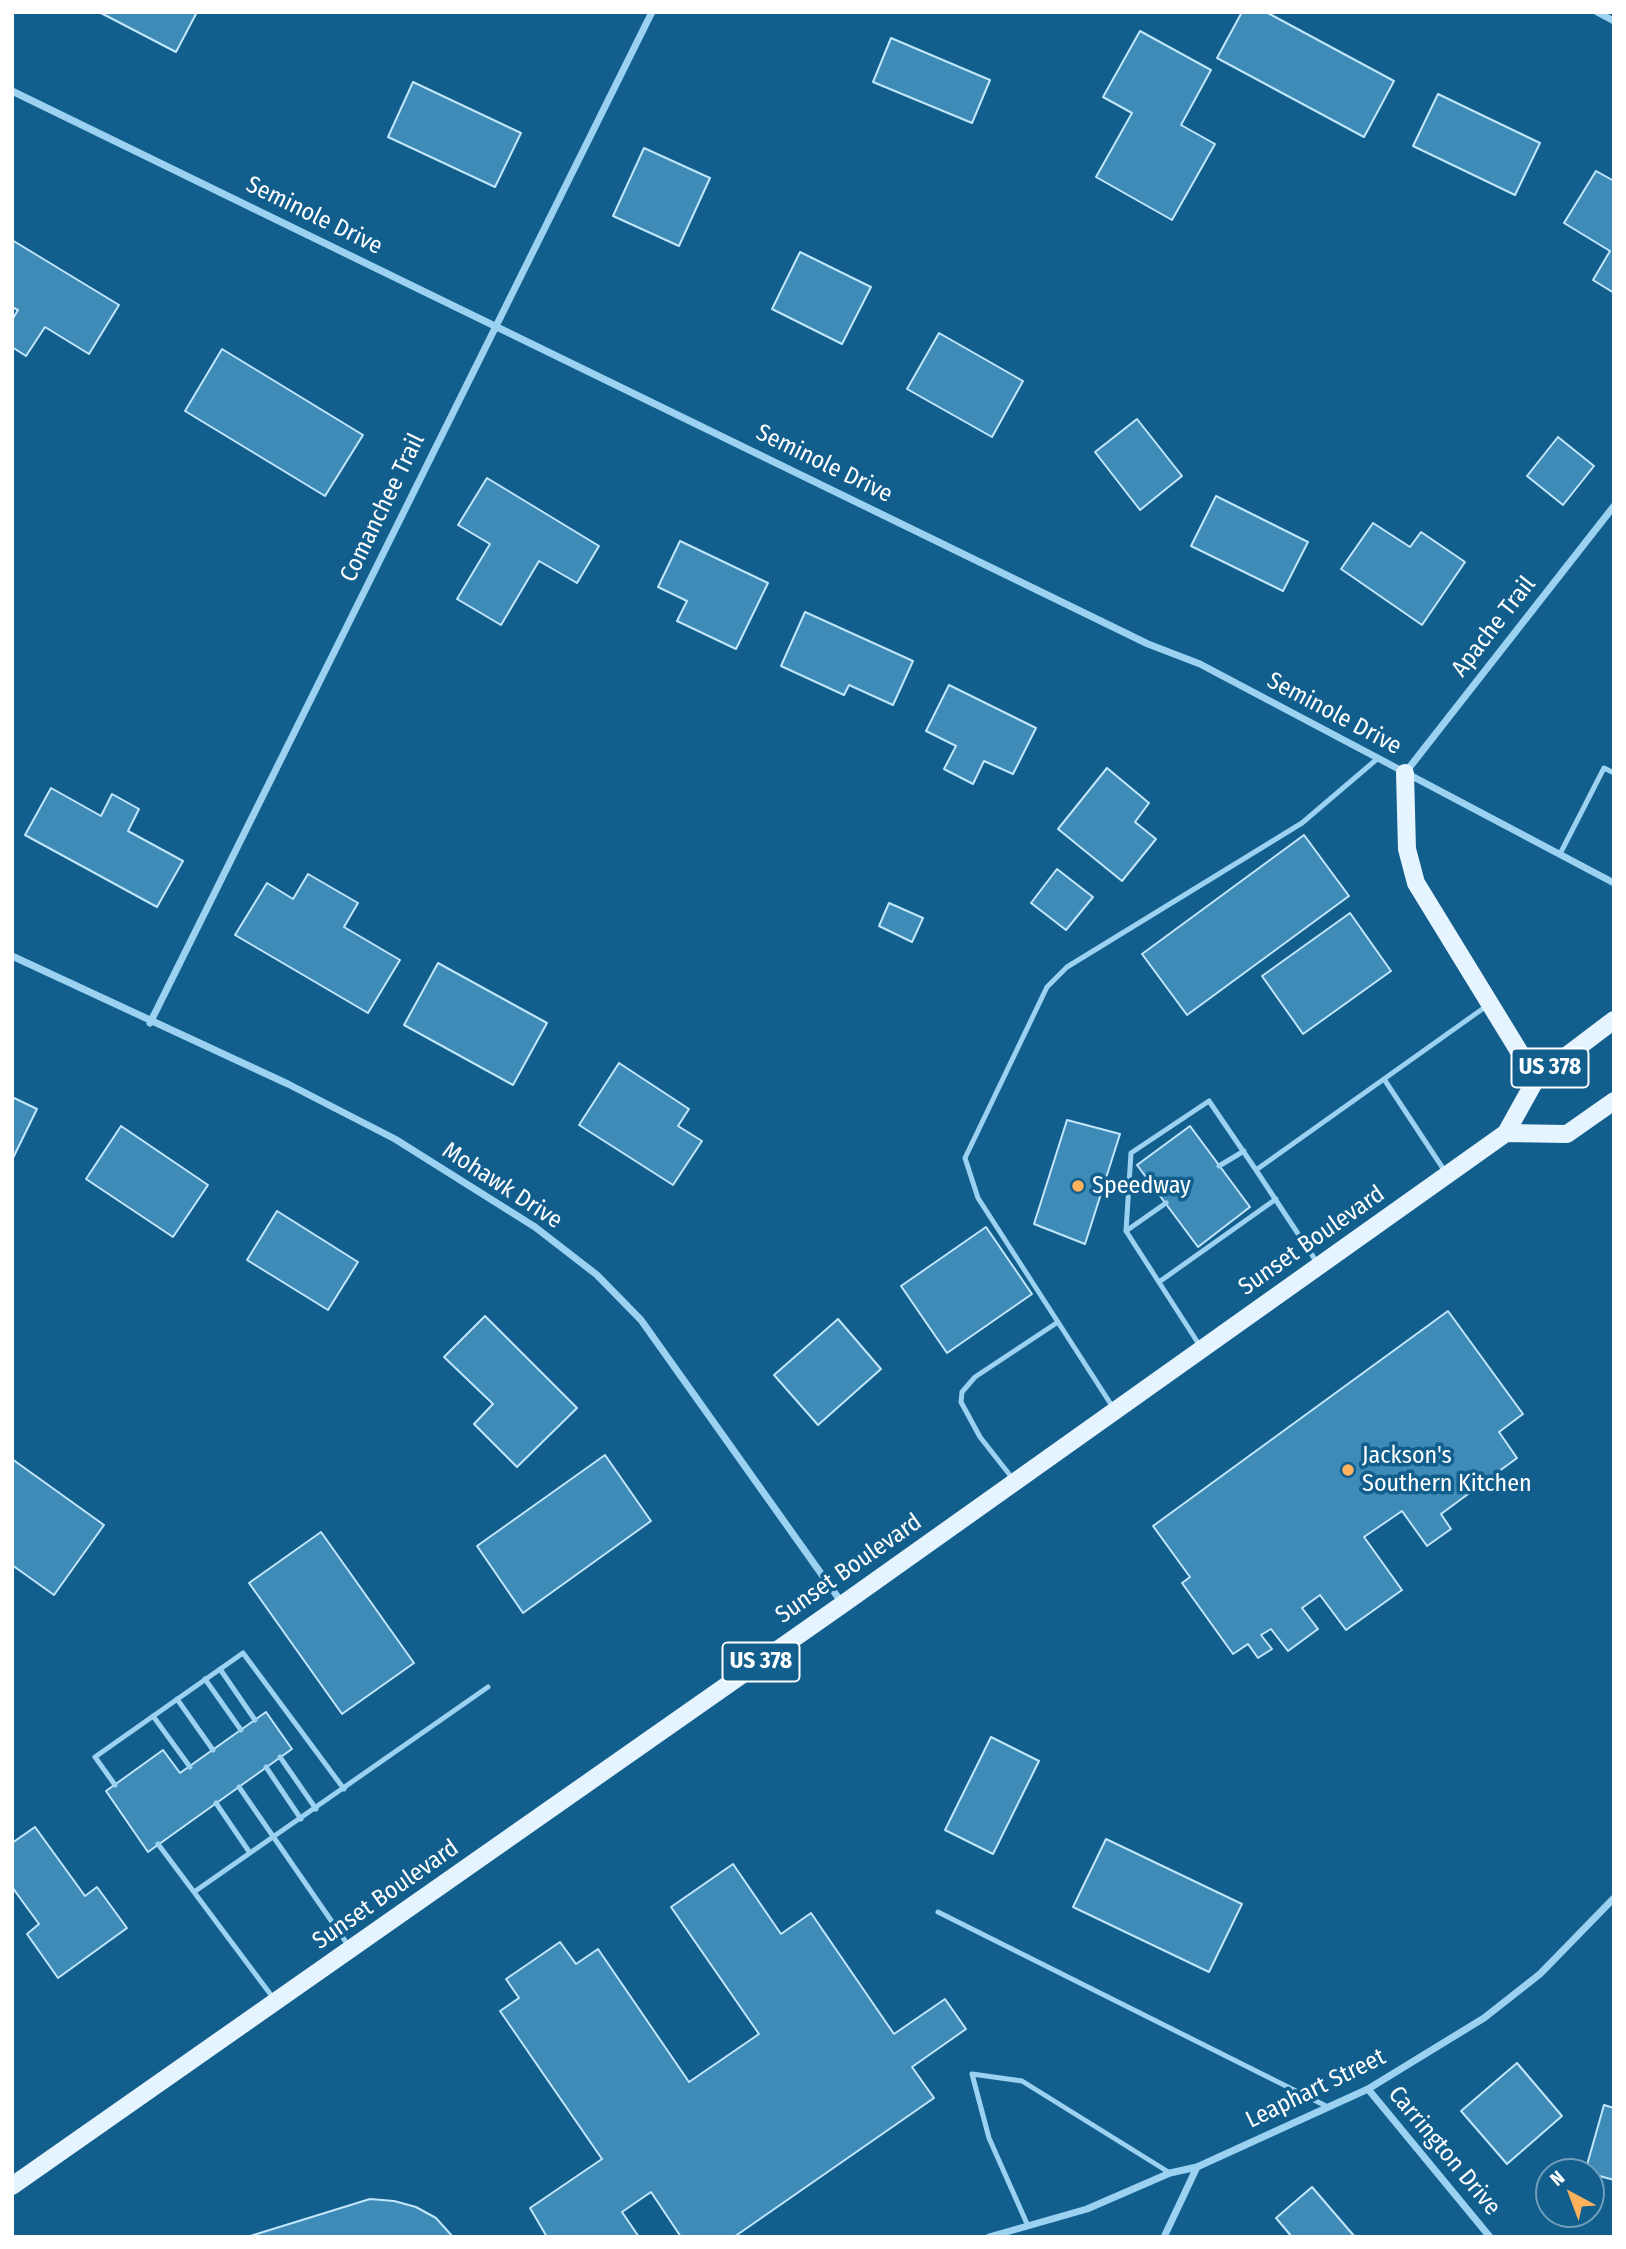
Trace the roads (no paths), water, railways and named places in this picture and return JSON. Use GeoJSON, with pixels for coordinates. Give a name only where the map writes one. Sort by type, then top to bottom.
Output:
{"type":"FeatureCollection","features":[{"type":"Feature","properties":{"kind":"main road"},"geometry":{"type":"LineString","coordinates":[[1405,773],[1407,849],[1416,883],[1536,1079]]}},
{"type":"Feature","properties":{"kind":"main road","name":"Sunset Boulevard"},"geometry":{"type":"LineString","coordinates":[[12,2186],[843,1604],[1506,1133],[1536,1079],[1614,1020]]}},
{"type":"Feature","properties":{"kind":"main road","name":"US 378"},"geometry":{"type":"LineString","coordinates":[[1506,1133],[1567,1134],[1614,1101]]}},
{"type":"Feature","properties":{"kind":"street","name":"Comanchee Trail"},"geometry":{"type":"LineString","coordinates":[[150,1023],[652,12]]}},
{"type":"Feature","properties":{"kind":"street"},"geometry":{"type":"LineString","coordinates":[[1597,12],[1614,21]]}},
{"type":"Feature","properties":{"kind":"street","name":"Seminole Drive"},"geometry":{"type":"LineString","coordinates":[[12,91],[1136,638],[1200,664],[1614,883]]}},
{"type":"Feature","properties":{"kind":"street","name":"Apache Trail"},"geometry":{"type":"LineString","coordinates":[[1405,773],[1614,506]]}},
{"type":"Feature","properties":{"kind":"street","name":"Mohawk Drive"},"geometry":{"type":"LineString","coordinates":[[12,956],[150,1023],[288,1084],[395,1139],[535,1227],[597,1275],[641,1320],[843,1604]]}},
{"type":"Feature","properties":{"kind":"street","name":"Leaphart Street"},"geometry":{"type":"LineString","coordinates":[[989,2237],[1087,2209],[1170,2173],[1197,2167],[1368,2089],[1484,2018],[1540,1973],[1614,1898]]}},
{"type":"Feature","properties":{"kind":"street","name":"Carrington Drive"},"geometry":{"type":"LineString","coordinates":[[1368,2089],[1490,2237]]}},
{"type":"Feature","properties":{"kind":"street"},"geometry":{"type":"LineString","coordinates":[[1164,2237],[1197,2167]]}},
{"type":"Feature","properties":{"kind":"lane"},"geometry":{"type":"LineString","coordinates":[[1115,1410],[978,1198],[964,1157],[1048,987],[1067,967],[1302,823],[1377,759]]}},
{"type":"Feature","properties":{"kind":"lane"},"geometry":{"type":"LineString","coordinates":[[1560,854],[1604,768],[1614,774]]}},
{"type":"Feature","properties":{"kind":"lane"},"geometry":{"type":"LineString","coordinates":[[1256,1170],[1490,1003]]}},
{"type":"Feature","properties":{"kind":"lane"},"geometry":{"type":"LineString","coordinates":[[1384,1079],[1448,1175]]}},
{"type":"Feature","properties":{"kind":"lane"},"geometry":{"type":"LineString","coordinates":[[1202,1349],[1126,1231],[1131,1153],[1209,1101],[1319,1266]]}},
{"type":"Feature","properties":{"kind":"lane"},"geometry":{"type":"LineString","coordinates":[[1220,1166],[1244,1151]]}},
{"type":"Feature","properties":{"kind":"lane"},"geometry":{"type":"LineString","coordinates":[[1159,1282],[1276,1199]]}},
{"type":"Feature","properties":{"kind":"lane"},"geometry":{"type":"LineString","coordinates":[[1126,1231],[1166,1203]]}},
{"type":"Feature","properties":{"kind":"lane"},"geometry":{"type":"LineString","coordinates":[[1015,1482],[980,1437],[961,1402],[962,1392],[975,1377],[1058,1321]]}},
{"type":"Feature","properties":{"kind":"lane"},"geometry":{"type":"LineString","coordinates":[[115,1785],[95,1757],[243,1653],[344,1789]]}},
{"type":"Feature","properties":{"kind":"lane"},"geometry":{"type":"LineString","coordinates":[[220,1669],[255,1720]]}},
{"type":"Feature","properties":{"kind":"lane"},"geometry":{"type":"LineString","coordinates":[[205,1679],[241,1730]]}},
{"type":"Feature","properties":{"kind":"lane"},"geometry":{"type":"LineString","coordinates":[[194,1892],[488,1687]]}},
{"type":"Feature","properties":{"kind":"lane"},"geometry":{"type":"LineString","coordinates":[[177,1699],[213,1750]]}},
{"type":"Feature","properties":{"kind":"lane"},"geometry":{"type":"LineString","coordinates":[[153,1716],[190,1767]]}},
{"type":"Feature","properties":{"kind":"lane"},"geometry":{"type":"LineString","coordinates":[[281,1757],[316,1809]]}},
{"type":"Feature","properties":{"kind":"lane"},"geometry":{"type":"LineString","coordinates":[[266,1767],[302,1819]]}},
{"type":"Feature","properties":{"kind":"lane"},"geometry":{"type":"LineString","coordinates":[[239,1787],[351,1949]]}},
{"type":"Feature","properties":{"kind":"lane"},"geometry":{"type":"LineString","coordinates":[[216,1803],[250,1853]]}},
{"type":"Feature","properties":{"kind":"lane"},"geometry":{"type":"LineString","coordinates":[[158,1844],[275,2002]]}},
{"type":"Feature","properties":{"kind":"lane"},"geometry":{"type":"LineString","coordinates":[[938,1912],[1328,2107]]}},
{"type":"Feature","properties":{"kind":"lane"},"geometry":{"type":"LineString","coordinates":[[1028,2226],[989,2138],[972,2074],[1022,2081],[1170,2173]]}},
{"type":"Feature","properties":{"kind":"place","name":"Speedway"},"geometry":{"type":"Point","coordinates":[1078,1186]}},
{"type":"Feature","properties":{"kind":"place","name":"Jackson's Southern Kitchen"},"geometry":{"type":"Point","coordinates":[1348,1470]}}]}
